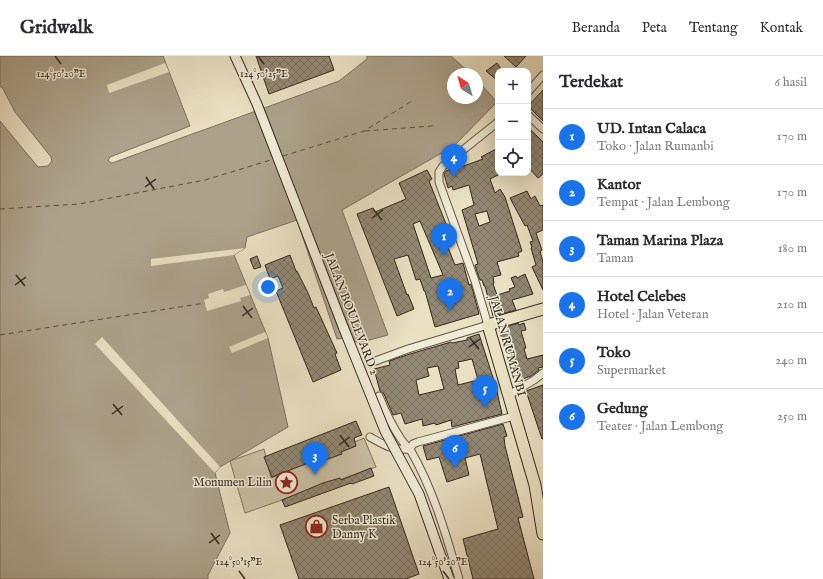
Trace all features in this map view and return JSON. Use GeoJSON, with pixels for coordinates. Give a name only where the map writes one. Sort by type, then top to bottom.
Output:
{"type":"FeatureCollection","features":[{"type":"Feature","properties":{"kind":"highway"},"geometry":{"type":"LineString","coordinates":[[488,326],[543,309]]}},
{"type":"Feature","properties":{"kind":"highway","name":"JALAN RUMANBI"},"geometry":{"type":"LineString","coordinates":[[488,326],[535,485],[543,534]]}},
{"type":"Feature","properties":{"kind":"main road","name":"JALAN BOULEVARD 2"},"geometry":{"type":"LineString","coordinates":[[235,56],[257,104],[385,431],[419,494],[449,579]]}},
{"type":"Feature","properties":{"kind":"street"},"geometry":{"type":"LineString","coordinates":[[531,89],[543,75]]}},
{"type":"Feature","properties":{"kind":"street"},"geometry":{"type":"LineString","coordinates":[[531,118],[543,129]]}},
{"type":"Feature","properties":{"kind":"street","name":"JALAN RUMANBI"},"geometry":{"type":"LineString","coordinates":[[488,326],[475,282],[438,176],[440,169],[495,124]]}},
{"type":"Feature","properties":{"kind":"street"},"geometry":{"type":"LineString","coordinates":[[370,363],[408,349],[488,326]]}},
{"type":"Feature","properties":{"kind":"street"},"geometry":{"type":"LineString","coordinates":[[508,395],[543,373]]}},
{"type":"Feature","properties":{"kind":"street"},"geometry":{"type":"LineString","coordinates":[[379,396],[402,441],[410,449],[438,509],[459,579]]}},
{"type":"Feature","properties":{"kind":"street"},"geometry":{"type":"LineString","coordinates":[[410,449],[413,444],[418,442],[514,416]]}},
{"type":"Feature","properties":{"kind":"street"},"geometry":{"type":"LineString","coordinates":[[370,437],[387,447],[401,450],[410,449]]}},
{"type":"Feature","properties":{"kind":"shaded area"},"geometry":{"type":"Polygon","coordinates":[[[0,56],[163,56],[190,126],[110,157],[108,161],[112,163],[339,81],[367,59],[367,56],[451,56],[464,68],[447,68],[447,104],[483,104],[483,87],[495,100],[495,104],[454,146],[342,210],[388,335],[358,343],[349,337],[337,339],[297,220],[247,237],[245,248],[234,255],[268,338],[288,427],[220,467],[215,473],[230,533],[208,575],[208,579],[0,579],[0,121],[38,167],[48,166],[52,161],[51,157],[15,112],[2,87],[0,87],[0,56]]]}},
{"type":"Feature","properties":{"kind":"shaded area"},"geometry":{"type":"Polygon","coordinates":[[[364,438],[376,467],[245,513],[230,461],[264,449],[271,478],[364,438]]]}},
{"type":"Feature","properties":{"kind":"pier"},"geometry":{"type":"Polygon","coordinates":[[[165,63],[169,72],[109,93],[107,85],[165,63]]]}},
{"type":"Feature","properties":{"kind":"pier"},"geometry":{"type":"Polygon","coordinates":[[[245,248],[234,255],[151,266],[151,259],[245,248]]]}},
{"type":"Feature","properties":{"kind":"pier"},"geometry":{"type":"Polygon","coordinates":[[[246,285],[250,295],[240,298],[241,301],[207,311],[204,300],[209,298],[208,294],[223,289],[224,292],[246,285]]]}},
{"type":"Feature","properties":{"kind":"pier"},"geometry":{"type":"Polygon","coordinates":[[[265,332],[268,338],[232,353],[229,347],[265,332]]]}},
{"type":"Feature","properties":{"kind":"pier"},"geometry":{"type":"Polygon","coordinates":[[[102,337],[220,467],[215,473],[95,344],[102,337]]]}},
{"type":"Feature","properties":{"kind":"building"},"geometry":{"type":"Polygon","coordinates":[[[256,56],[329,56],[334,70],[269,94],[256,56]]]}},
{"type":"Feature","properties":{"kind":"building"},"geometry":{"type":"Polygon","coordinates":[[[504,56],[526,56],[516,67],[504,56]]]}},
{"type":"Feature","properties":{"kind":"building"},"geometry":{"type":"Polygon","coordinates":[[[497,63],[500,68],[495,68],[495,78],[486,71],[497,63]]]}},
{"type":"Feature","properties":{"kind":"building"},"geometry":{"type":"Polygon","coordinates":[[[543,90],[543,121],[531,109],[531,103],[543,90]]]}},
{"type":"Feature","properties":{"kind":"building"},"geometry":{"type":"Polygon","coordinates":[[[531,130],[543,142],[543,174],[538,178],[531,170],[531,130]]]}},
{"type":"Feature","properties":{"kind":"building"},"geometry":{"type":"Polygon","coordinates":[[[495,150],[496,176],[490,179],[495,193],[500,189],[505,197],[522,251],[518,253],[519,256],[497,262],[501,275],[493,277],[493,284],[497,295],[510,291],[509,289],[515,287],[511,278],[516,276],[517,278],[525,274],[533,294],[512,300],[516,310],[493,316],[485,286],[482,280],[480,280],[477,272],[475,265],[478,264],[462,210],[474,205],[469,185],[453,190],[452,186],[448,188],[444,174],[446,171],[454,168],[454,166],[460,164],[461,167],[483,159],[481,157],[495,150]],[[487,211],[475,214],[479,226],[490,222],[487,211]]]}},
{"type":"Feature","properties":{"kind":"building"},"geometry":{"type":"Polygon","coordinates":[[[427,170],[432,179],[429,181],[446,224],[445,225],[450,239],[446,240],[449,250],[455,265],[463,263],[469,285],[471,284],[479,314],[435,327],[425,291],[420,279],[416,280],[408,255],[394,259],[407,295],[408,294],[414,309],[397,316],[357,214],[373,208],[375,212],[406,199],[399,183],[427,170]],[[420,221],[413,224],[431,278],[443,275],[420,221]]]}},
{"type":"Feature","properties":{"kind":"building"},"geometry":{"type":"Polygon","coordinates":[[[527,191],[531,199],[535,196],[540,206],[543,205],[543,230],[536,233],[542,250],[540,251],[543,262],[543,290],[532,267],[536,265],[530,242],[533,241],[527,225],[525,226],[510,198],[527,191]]]}},
{"type":"Feature","properties":{"kind":"building"},"geometry":{"type":"Polygon","coordinates":[[[290,255],[296,271],[314,308],[316,307],[337,353],[335,354],[341,370],[313,382],[276,291],[283,288],[278,276],[270,279],[265,265],[290,255]]]}},
{"type":"Feature","properties":{"kind":"building"},"geometry":{"type":"Polygon","coordinates":[[[257,256],[261,267],[254,269],[250,259],[257,256]]]}},
{"type":"Feature","properties":{"kind":"building"},"geometry":{"type":"Polygon","coordinates":[[[518,323],[519,325],[524,323],[526,330],[521,331],[526,348],[524,349],[527,359],[543,355],[543,367],[538,368],[539,370],[531,376],[520,380],[511,353],[510,354],[508,348],[505,349],[499,329],[518,323]]]}},
{"type":"Feature","properties":{"kind":"building"},"geometry":{"type":"Polygon","coordinates":[[[479,334],[496,387],[502,414],[452,427],[451,420],[436,425],[435,423],[423,426],[422,419],[405,424],[401,413],[393,415],[384,394],[380,391],[374,369],[390,365],[389,361],[410,354],[451,342],[467,340],[467,338],[479,334]],[[472,359],[458,362],[459,368],[455,369],[458,385],[478,380],[472,359]],[[438,366],[427,368],[429,376],[416,380],[419,395],[444,389],[438,366]]]}},
{"type":"Feature","properties":{"kind":"building"},"geometry":{"type":"Polygon","coordinates":[[[543,385],[543,439],[542,439],[526,391],[543,385]]]}},
{"type":"Feature","properties":{"kind":"building"},"geometry":{"type":"Polygon","coordinates":[[[356,421],[362,435],[354,438],[356,446],[341,452],[342,454],[317,463],[316,460],[272,477],[264,457],[356,421]]]}},
{"type":"Feature","properties":{"kind":"building"},"geometry":{"type":"Polygon","coordinates":[[[503,424],[507,436],[504,437],[505,446],[523,517],[518,518],[534,579],[473,579],[463,539],[498,529],[480,454],[465,458],[469,475],[447,482],[439,457],[427,460],[423,446],[503,424]]]}},
{"type":"Feature","properties":{"kind":"building"},"geometry":{"type":"Polygon","coordinates":[[[371,468],[374,476],[352,484],[351,483],[285,507],[282,500],[323,483],[340,478],[341,480],[371,468]]]}},
{"type":"Feature","properties":{"kind":"building"},"geometry":{"type":"Polygon","coordinates":[[[389,487],[419,574],[406,579],[299,579],[280,525],[389,487]]]}},
{"type":"Feature","properties":{"kind":"ferry route"},"geometry":{"type":"LineString","coordinates":[[283,156],[364,131],[412,101]]}},
{"type":"Feature","properties":{"kind":"ferry route"},"geometry":{"type":"LineString","coordinates":[[365,131],[432,126],[435,123]]}},
{"type":"Feature","properties":{"kind":"ferry route"},"geometry":{"type":"LineString","coordinates":[[0,209],[79,204],[205,180],[274,159]]}},
{"type":"Feature","properties":{"kind":"ferry route"},"geometry":{"type":"LineString","coordinates":[[0,335],[205,303]]}},
{"type":"Feature","properties":{"kind":"place","name":"Hotel Celebes"},"geometry":{"type":"Point","coordinates":[454,177]}},
{"type":"Feature","properties":{"kind":"place","name":"UD. Intan Calaca"},"geometry":{"type":"Point","coordinates":[444,256]}},
{"type":"Feature","properties":{"kind":"place","name":"Kantor"},"geometry":{"type":"Point","coordinates":[450,311]}},
{"type":"Feature","properties":{"kind":"place","name":"Toko"},"geometry":{"type":"Point","coordinates":[485,408]}},
{"type":"Feature","properties":{"kind":"place","name":"Gedung"},"geometry":{"type":"Point","coordinates":[455,468]}},
{"type":"Feature","properties":{"kind":"place","name":"Taman Marina Plaza"},"geometry":{"type":"Point","coordinates":[315,475]}},
{"type":"Feature","properties":{"kind":"place","name":"Monumen Lilin"},"geometry":{"type":"Point","coordinates":[287,482]}},
{"type":"Feature","properties":{"kind":"place","name":"Serba Plastik Danny K"},"geometry":{"type":"Point","coordinates":[317,527]}}]}
